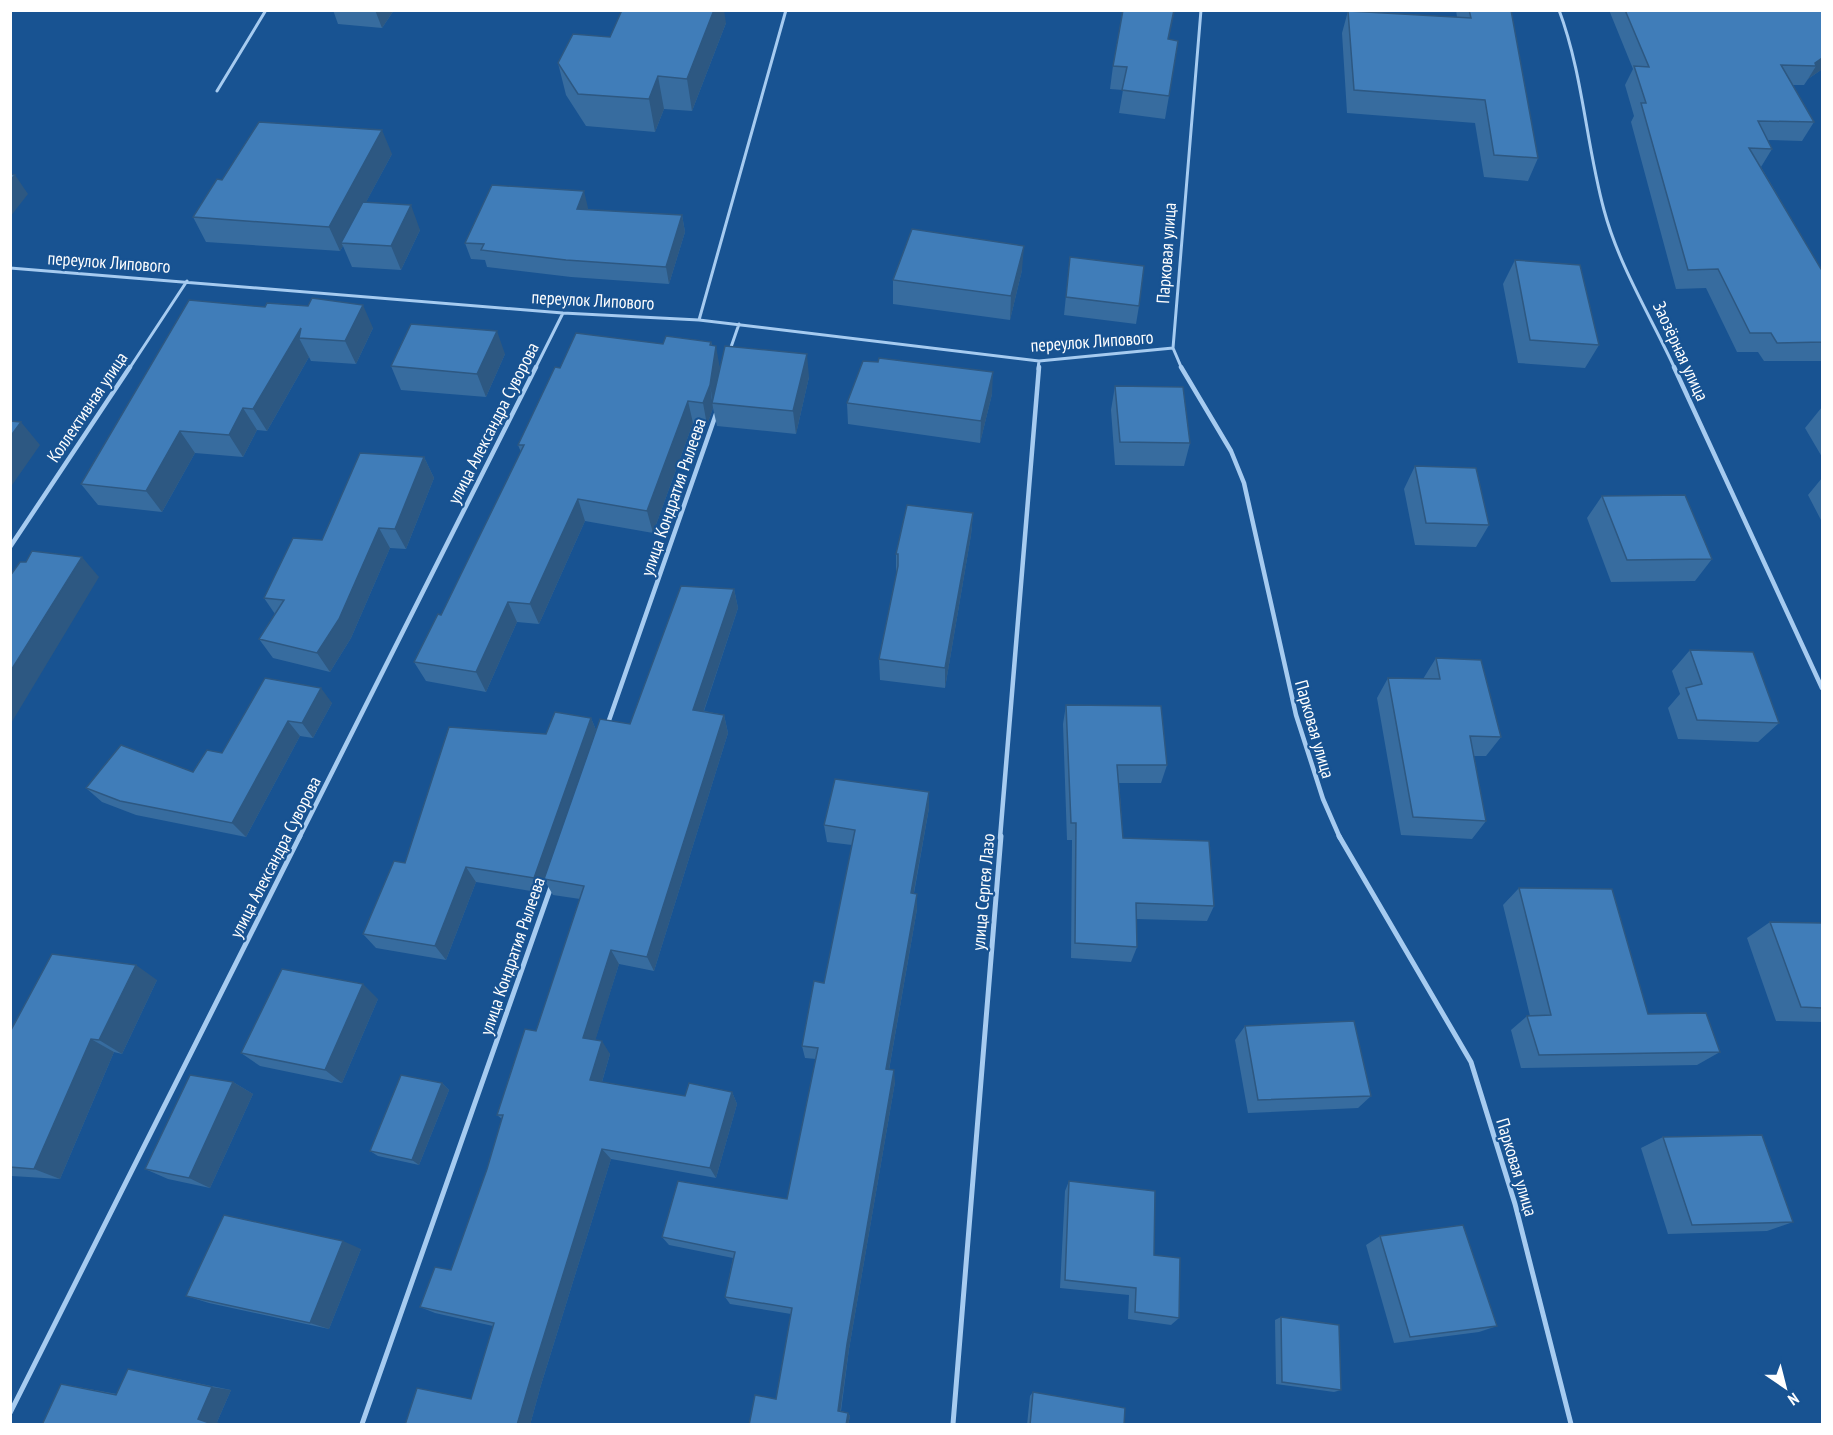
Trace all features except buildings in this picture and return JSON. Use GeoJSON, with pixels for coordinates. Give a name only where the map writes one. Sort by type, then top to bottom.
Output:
{"type":"FeatureCollection","features":[{"type":"Feature","properties":{"kind":"lane"},"geometry":{"type":"LineString","coordinates":[[217,91],[266,10]]}},
{"type":"Feature","properties":{"kind":"lane"},"geometry":{"type":"LineString","coordinates":[[699,320],[786,10]]}},
{"type":"Feature","properties":{"kind":"lane","name":"Парковая улица"},"geometry":{"type":"LineString","coordinates":[[1201,10],[1173,348],[1180,372],[1214,419],[1238,467],[1254,528],[1282,661],[1319,793],[1334,827],[1471,1062],[1515,1204],[1571,1425]]}},
{"type":"Feature","properties":{"kind":"lane","name":"Заозёрная улица"},"geometry":{"type":"LineString","coordinates":[[1559,10],[1570,39],[1604,211],[1623,262],[1655,326],[1822,688]]}},
{"type":"Feature","properties":{"kind":"lane","name":"переулок Липового"},"geometry":{"type":"LineString","coordinates":[[10,268],[563,313],[699,320],[1039,361],[1173,348]]}},
{"type":"Feature","properties":{"kind":"lane","name":"Коллективная улица"},"geometry":{"type":"LineString","coordinates":[[10,547],[187,281]]}},
{"type":"Feature","properties":{"kind":"lane","name":"улица Александра Суворова"},"geometry":{"type":"LineString","coordinates":[[10,1413],[563,313]]}},
{"type":"Feature","properties":{"kind":"lane"},"geometry":{"type":"LineString","coordinates":[[729,355],[739,324]]}},
{"type":"Feature","properties":{"kind":"lane","name":"улица Сергея Лазо"},"geometry":{"type":"LineString","coordinates":[[953,1425],[1039,361]]}},
{"type":"Feature","properties":{"kind":"lane","name":"улица Кондратия Рылеева"},"geometry":{"type":"LineString","coordinates":[[603,736],[718,408]]}},
{"type":"Feature","properties":{"kind":"lane","name":"улица Кондратия Рылеева"},"geometry":{"type":"LineString","coordinates":[[362,1425],[556,871]]}}]}
